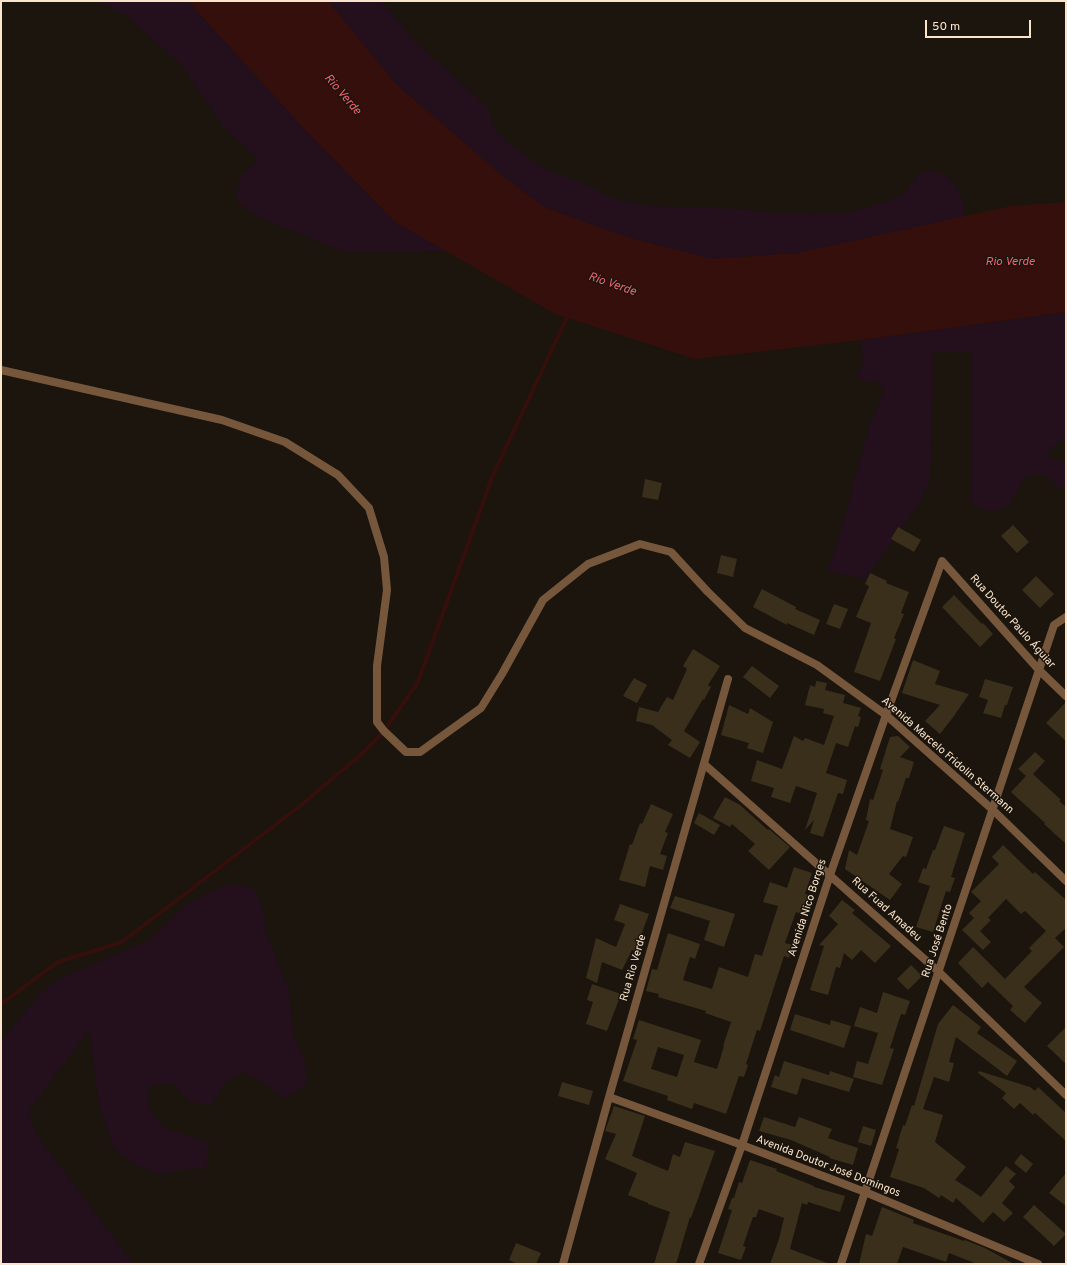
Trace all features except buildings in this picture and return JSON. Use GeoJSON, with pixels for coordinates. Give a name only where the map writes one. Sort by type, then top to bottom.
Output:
{"type":"FeatureCollection","features":[{"type":"Feature","properties":{"kind":"street","name":"Avenida Marcelo Fridolin Stermann"},"geometry":{"type":"LineString","coordinates":[[1,370],[222,420],[285,442],[338,475],[369,508],[384,557],[387,590],[377,666],[377,722],[384,731],[406,752],[420,752],[481,708],[502,674],[542,600],[588,564],[640,544],[671,552],[745,628],[816,665],[886,715],[993,810],[1066,881]]}},
{"type":"Feature","properties":{"kind":"street","name":"Rua Doutor Paulo Águiar"},"geometry":{"type":"LineString","coordinates":[[942,561],[1038,670],[1066,696]]}},
{"type":"Feature","properties":{"kind":"street","name":"Avenida Nico Borges"},"geometry":{"type":"LineString","coordinates":[[699,1264],[742,1145],[830,875],[942,561]]}},
{"type":"Feature","properties":{"kind":"street","name":"Rua José Bento"},"geometry":{"type":"LineString","coordinates":[[841,1264],[993,810],[1038,670],[1054,625],[1066,617]]}},
{"type":"Feature","properties":{"kind":"street","name":"Rua Rio Verde"},"geometry":{"type":"LineString","coordinates":[[563,1264],[608,1097],[728,679]]}},
{"type":"Feature","properties":{"kind":"street","name":"Rua Fuad Amadeu"},"geometry":{"type":"LineString","coordinates":[[704,764],[939,972],[1066,1095]]}},
{"type":"Feature","properties":{"kind":"street","name":"Avenida Doutor José Domingos"},"geometry":{"type":"LineString","coordinates":[[608,1097],[742,1145],[865,1192],[1038,1264]]}},
{"type":"Feature","properties":{"kind":"shaded area"},"geometry":{"type":"Polygon","coordinates":[[[96,1],[188,1],[306,131],[395,222],[446,251],[344,252],[255,215],[236,200],[240,176],[259,160],[222,125],[181,64],[125,15],[96,1]]]}},
{"type":"Feature","properties":{"kind":"shaded area"},"geometry":{"type":"Polygon","coordinates":[[[328,1],[381,1],[416,42],[488,108],[495,131],[513,147],[546,170],[580,182],[614,199],[648,206],[745,209],[769,213],[847,213],[895,199],[905,192],[920,173],[931,172],[941,173],[957,188],[963,202],[966,216],[797,253],[711,259],[624,236],[544,207],[505,178],[396,84],[328,1]]]}},
{"type":"Feature","properties":{"kind":"shaded area"},"geometry":{"type":"Polygon","coordinates":[[[1066,312],[1066,438],[1053,446],[1047,456],[1066,463],[1066,489],[1057,487],[1048,476],[1036,474],[1024,477],[1014,497],[1002,508],[991,511],[985,510],[968,500],[972,488],[971,352],[934,352],[930,480],[916,508],[865,579],[827,571],[837,545],[869,426],[884,391],[877,380],[865,383],[856,375],[863,365],[861,340],[1066,312]]]}},
{"type":"Feature","properties":{"kind":"shaded area"},"geometry":{"type":"Polygon","coordinates":[[[230,884],[253,888],[263,908],[266,933],[289,990],[294,1038],[304,1058],[307,1083],[286,1098],[245,1072],[224,1083],[212,1105],[189,1101],[172,1083],[148,1086],[149,1109],[164,1128],[209,1143],[206,1167],[156,1174],[134,1164],[113,1148],[99,1103],[89,1030],[28,1112],[36,1134],[133,1264],[1,1264],[1,1042],[40,993],[60,978],[150,940],[184,906],[206,894],[230,884]]]}},
{"type":"Feature","properties":{"kind":"water","name":"Rio Verde"},"geometry":{"type":"Polygon","coordinates":[[[188,1],[328,1],[396,84],[505,178],[544,207],[624,236],[711,259],[797,253],[1010,206],[1066,202],[1066,312],[861,340],[695,359],[555,314],[395,222],[306,131],[188,1]]]}},
{"type":"Feature","properties":{"kind":"waterway"},"geometry":{"type":"LineString","coordinates":[[1,1004],[58,962],[122,942],[300,806],[364,752],[384,731],[418,682],[493,475],[569,313]]}}]}
